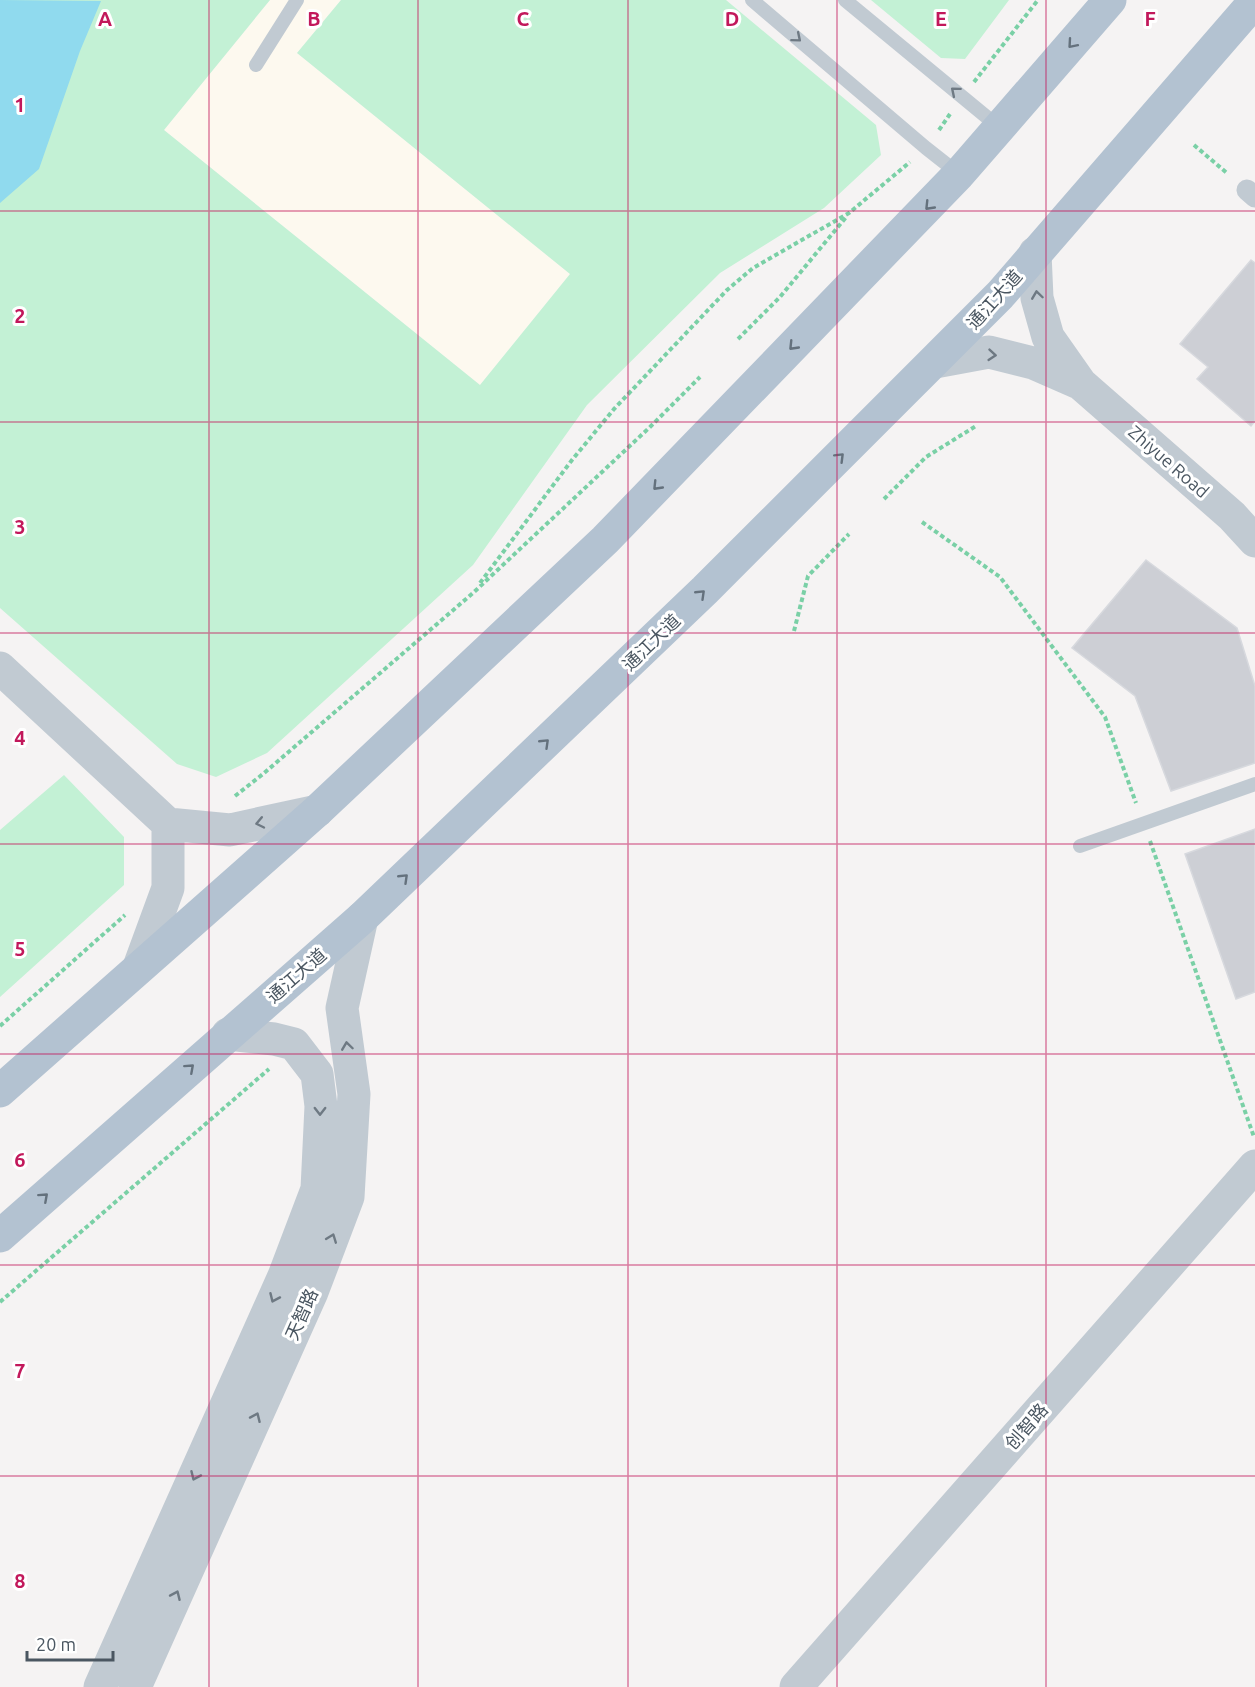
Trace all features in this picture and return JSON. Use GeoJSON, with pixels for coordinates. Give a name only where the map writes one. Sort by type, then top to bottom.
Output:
{"type":"FeatureCollection","features":[{"type":"Feature","properties":{"kind":"main road"},"geometry":{"type":"LineString","coordinates":[[0,1091],[317,811],[605,540],[959,174],[1110,0]]}},
{"type":"Feature","properties":{"kind":"main road","name":"通江大道"},"geometry":{"type":"LineString","coordinates":[[0,1236],[362,918],[705,590],[1000,295],[1255,1]]}},
{"type":"Feature","properties":{"kind":"street"},"geometry":{"type":"LineString","coordinates":[[1035,253],[1037,298],[1048,337],[1081,384]]}},
{"type":"Feature","properties":{"kind":"street"},"geometry":{"type":"LineString","coordinates":[[934,362],[989,352],[1033,363],[1081,384]]}},
{"type":"Feature","properties":{"kind":"street","name":"Zhiyue Road"},"geometry":{"type":"LineString","coordinates":[[1081,384],[1232,516],[1255,541]]}},
{"type":"Feature","properties":{"kind":"street"},"geometry":{"type":"LineString","coordinates":[[0,668],[168,824],[230,830],[317,811]]}},
{"type":"Feature","properties":{"kind":"street"},"geometry":{"type":"LineString","coordinates":[[140,967],[168,888],[168,824]]}},
{"type":"Feature","properties":{"kind":"street","name":"天智路"},"geometry":{"type":"LineString","coordinates":[[135,1687],[312,1292],[348,1197],[354,1094],[342,1008],[362,918]]}},
{"type":"Feature","properties":{"kind":"street"},"geometry":{"type":"LineString","coordinates":[[228,1034],[274,1039],[294,1044]]}},
{"type":"Feature","properties":{"kind":"street","name":"天智路"},"geometry":{"type":"LineString","coordinates":[[100,1687],[284,1276],[317,1189],[321,1107],[317,1074],[294,1044]]}},
{"type":"Feature","properties":{"kind":"street","name":"创智路"},"geometry":{"type":"LineString","coordinates":[[796,1687],[1255,1166]]}},
{"type":"Feature","properties":{"kind":"lane"},"geometry":{"type":"LineString","coordinates":[[256,65],[297,0]]}},
{"type":"Feature","properties":{"kind":"lane"},"geometry":{"type":"LineString","coordinates":[[752,0],[959,174]]}},
{"type":"Feature","properties":{"kind":"lane"},"geometry":{"type":"LineString","coordinates":[[845,0],[1000,128]]}},
{"type":"Feature","properties":{"kind":"lane"},"geometry":{"type":"LineString","coordinates":[[1080,846],[1255,783]]}},
{"type":"Feature","properties":{"kind":"path"},"geometry":{"type":"LineString","coordinates":[[1194,145],[1251,193]]}},
{"type":"Feature","properties":{"kind":"path"},"geometry":{"type":"LineString","coordinates":[[700,377],[473,593],[572,460],[614,409],[727,290],[753,268],[849,213],[780,297],[738,339]]}},
{"type":"Feature","properties":{"kind":"path"},"geometry":{"type":"LineString","coordinates":[[884,499],[926,457],[976,426]]}},
{"type":"Feature","properties":{"kind":"path"},"geometry":{"type":"LineString","coordinates":[[922,522],[1000,577],[1105,717],[1255,1141]]}},
{"type":"Feature","properties":{"kind":"path"},"geometry":{"type":"LineString","coordinates":[[794,631],[808,576],[849,534]]}},
{"type":"Feature","properties":{"kind":"path"},"geometry":{"type":"LineString","coordinates":[[0,1302],[273,1066],[294,1044]]}},
{"type":"Feature","properties":{"kind":"shaded area"},"geometry":{"type":"Polygon","coordinates":[[[270,0],[341,0],[297,53],[570,274],[480,385],[164,130],[270,0]]]}},
{"type":"Feature","properties":{"kind":"green space"},"geometry":{"type":"Polygon","coordinates":[[[0,0],[270,0],[164,130],[480,385],[570,274],[297,53],[341,0],[726,0],[876,125],[881,155],[824,208],[720,273],[587,405],[473,565],[267,753],[216,777],[177,764],[0,608],[0,0]]]}},
{"type":"Feature","properties":{"kind":"green space"},"geometry":{"type":"Polygon","coordinates":[[[871,0],[1009,0],[965,59],[941,58],[871,0]]]}},
{"type":"Feature","properties":{"kind":"green space"},"geometry":{"type":"Polygon","coordinates":[[[64,775],[124,837],[124,885],[0,997],[0,830],[64,775]]]}},
{"type":"Feature","properties":{"kind":"water"},"geometry":{"type":"Polygon","coordinates":[[[0,0],[101,1],[80,51],[39,169],[0,203],[0,0]]]}},
{"type":"Feature","properties":{"kind":"building"},"geometry":{"type":"Polygon","coordinates":[[[1251,260],[1255,263],[1255,421],[1251,426],[1197,379],[1208,367],[1180,344],[1251,260]]]}},
{"type":"Feature","properties":{"kind":"building"},"geometry":{"type":"Polygon","coordinates":[[[1146,560],[1237,628],[1255,686],[1255,763],[1171,791],[1135,696],[1072,648],[1146,560]]]}},
{"type":"Feature","properties":{"kind":"building"},"geometry":{"type":"Polygon","coordinates":[[[1255,829],[1255,992],[1236,999],[1185,854],[1255,829]]]}}]}
